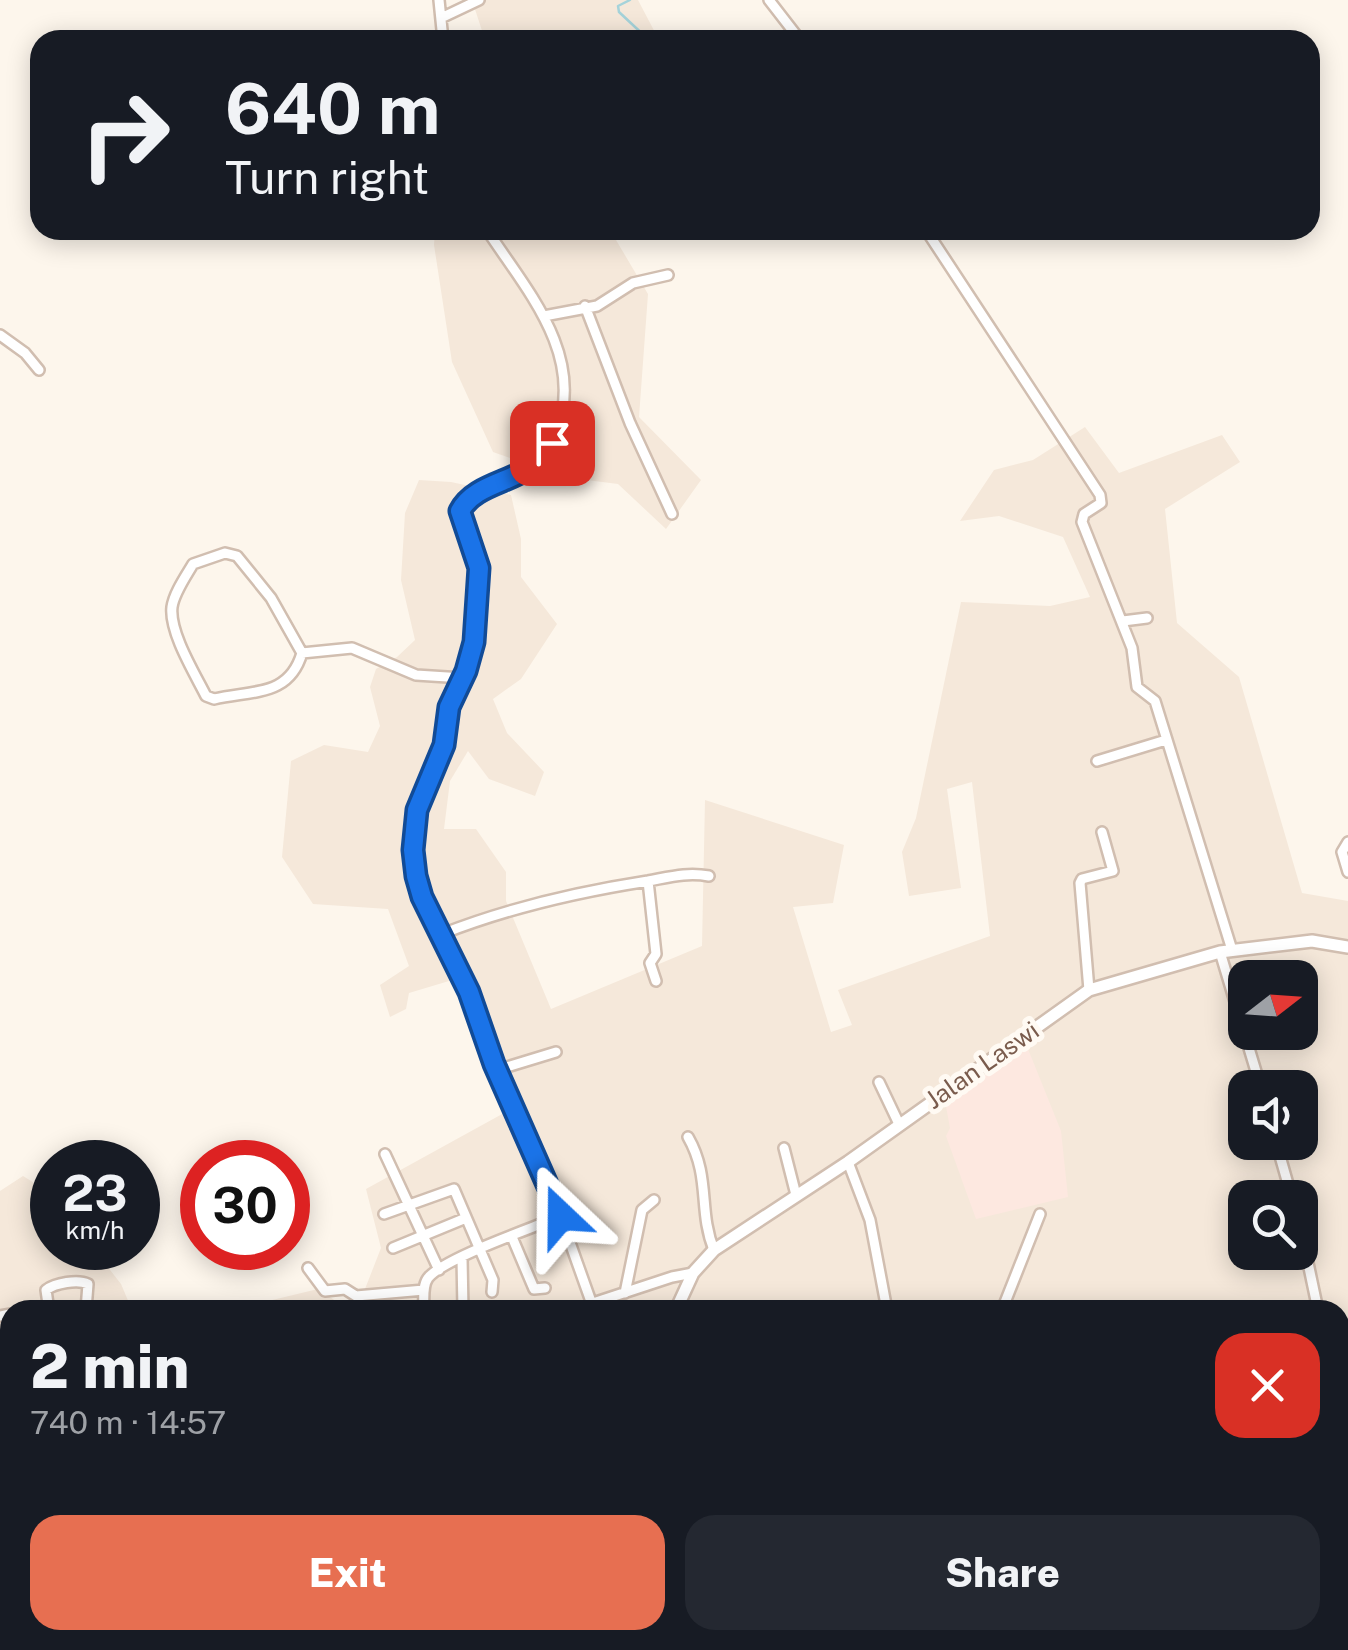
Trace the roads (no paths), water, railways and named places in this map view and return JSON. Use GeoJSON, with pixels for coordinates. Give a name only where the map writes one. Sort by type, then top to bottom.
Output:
{"type":"FeatureCollection","features":[{"type":"Feature","properties":{"kind":"street"},"geometry":{"type":"LineString","coordinates":[[439,0],[442,30]]}},
{"type":"Feature","properties":{"kind":"street"},"geometry":{"type":"LineString","coordinates":[[441,18],[479,0]]}},
{"type":"Feature","properties":{"kind":"street"},"geometry":{"type":"LineString","coordinates":[[769,0],[792,30]]}},
{"type":"Feature","properties":{"kind":"street"},"geometry":{"type":"LineString","coordinates":[[493,240],[544,316],[563,362],[566,386],[562,415],[546,456],[536,466],[470,498],[460,511],[479,568],[474,642],[449,707],[444,745],[417,810],[413,850],[422,897],[469,992],[497,1070],[561,1216],[591,1300]]}},
{"type":"Feature","properties":{"kind":"street"},"geometry":{"type":"LineString","coordinates":[[933,240],[1096,486],[1102,504],[1084,514],[1082,522],[1123,621],[1134,656],[1137,687],[1155,701],[1256,1070]]}},
{"type":"Feature","properties":{"kind":"street"},"geometry":{"type":"LineString","coordinates":[[544,316],[604,303],[616,291],[633,283],[668,275]]}},
{"type":"Feature","properties":{"kind":"street"},"geometry":{"type":"LineString","coordinates":[[585,306],[646,461],[672,514]]}},
{"type":"Feature","properties":{"kind":"street"},"geometry":{"type":"LineString","coordinates":[[0,335],[25,352],[39,370]]}},
{"type":"Feature","properties":{"kind":"street"},"geometry":{"type":"LineString","coordinates":[[225,552],[237,556],[271,598],[302,652],[296,672],[272,688],[214,699],[206,696],[184,653],[171,612],[193,564],[225,552]]}},
{"type":"Feature","properties":{"kind":"street"},"geometry":{"type":"LineString","coordinates":[[1123,621],[1148,618]]}},
{"type":"Feature","properties":{"kind":"street"},"geometry":{"type":"LineString","coordinates":[[302,652],[352,648],[416,675],[463,678]]}},
{"type":"Feature","properties":{"kind":"street"},"geometry":{"type":"LineString","coordinates":[[1097,760],[1166,740]]}},
{"type":"Feature","properties":{"kind":"street"},"geometry":{"type":"LineString","coordinates":[[1089,990],[1080,883],[1082,879],[1112,871],[1102,832]]}},
{"type":"Feature","properties":{"kind":"street"},"geometry":{"type":"LineString","coordinates":[[1348,842],[1342,852],[1348,872]]}},
{"type":"Feature","properties":{"kind":"street"},"geometry":{"type":"LineString","coordinates":[[442,934],[485,917],[545,901],[694,873],[710,876]]}},
{"type":"Feature","properties":{"kind":"street"},"geometry":{"type":"LineString","coordinates":[[648,881],[656,954],[650,965],[656,980]]}},
{"type":"Feature","properties":{"kind":"street","name":"Jalan Laswi"},"geometry":{"type":"LineString","coordinates":[[682,1300],[693,1273],[714,1250],[848,1162],[1089,990],[1226,951],[1312,941],[1348,947]]}},
{"type":"Feature","properties":{"kind":"street"},"geometry":{"type":"LineString","coordinates":[[497,1070],[556,1052]]}},
{"type":"Feature","properties":{"kind":"street"},"geometry":{"type":"LineString","coordinates":[[880,1082],[899,1124]]}},
{"type":"Feature","properties":{"kind":"street"},"geometry":{"type":"LineString","coordinates":[[688,1138],[700,1159],[706,1218],[714,1250]]}},
{"type":"Feature","properties":{"kind":"street"},"geometry":{"type":"LineString","coordinates":[[784,1148],[796,1195]]}},
{"type":"Feature","properties":{"kind":"street"},"geometry":{"type":"LineString","coordinates":[[386,1154],[439,1270]]}},
{"type":"Feature","properties":{"kind":"street"},"geometry":{"type":"LineString","coordinates":[[848,1162],[870,1220],[885,1300]]}},
{"type":"Feature","properties":{"kind":"street"},"geometry":{"type":"LineString","coordinates":[[384,1214],[454,1189],[493,1280],[492,1292]]}},
{"type":"Feature","properties":{"kind":"street"},"geometry":{"type":"LineString","coordinates":[[625,1292],[642,1210],[654,1200]]}},
{"type":"Feature","properties":{"kind":"street"},"geometry":{"type":"LineString","coordinates":[[1006,1300],[1040,1214]]}},
{"type":"Feature","properties":{"kind":"street"},"geometry":{"type":"LineString","coordinates":[[424,1300],[427,1280],[439,1270],[561,1216]]}},
{"type":"Feature","properties":{"kind":"street"},"geometry":{"type":"LineString","coordinates":[[392,1248],[466,1218]]}},
{"type":"Feature","properties":{"kind":"street"},"geometry":{"type":"LineString","coordinates":[[512,1237],[534,1288],[545,1288]]}},
{"type":"Feature","properties":{"kind":"street"},"geometry":{"type":"LineString","coordinates":[[462,1258],[463,1300]]}},
{"type":"Feature","properties":{"kind":"street"},"geometry":{"type":"LineString","coordinates":[[309,1270],[324,1291],[345,1288],[356,1296],[424,1290]]}},
{"type":"Feature","properties":{"kind":"street"},"geometry":{"type":"LineString","coordinates":[[1310,1270],[1316,1300]]}},
{"type":"Feature","properties":{"kind":"street"},"geometry":{"type":"LineString","coordinates":[[608,1300],[693,1273]]}},
{"type":"Feature","properties":{"kind":"street"},"geometry":{"type":"LineString","coordinates":[[47,1300],[46,1290],[50,1286],[82,1281],[88,1284],[87,1300]]}},
{"type":"Feature","properties":{"kind":"waterway"},"geometry":{"type":"LineString","coordinates":[[630,0],[618,6],[619,12],[638,30]]}}]}
